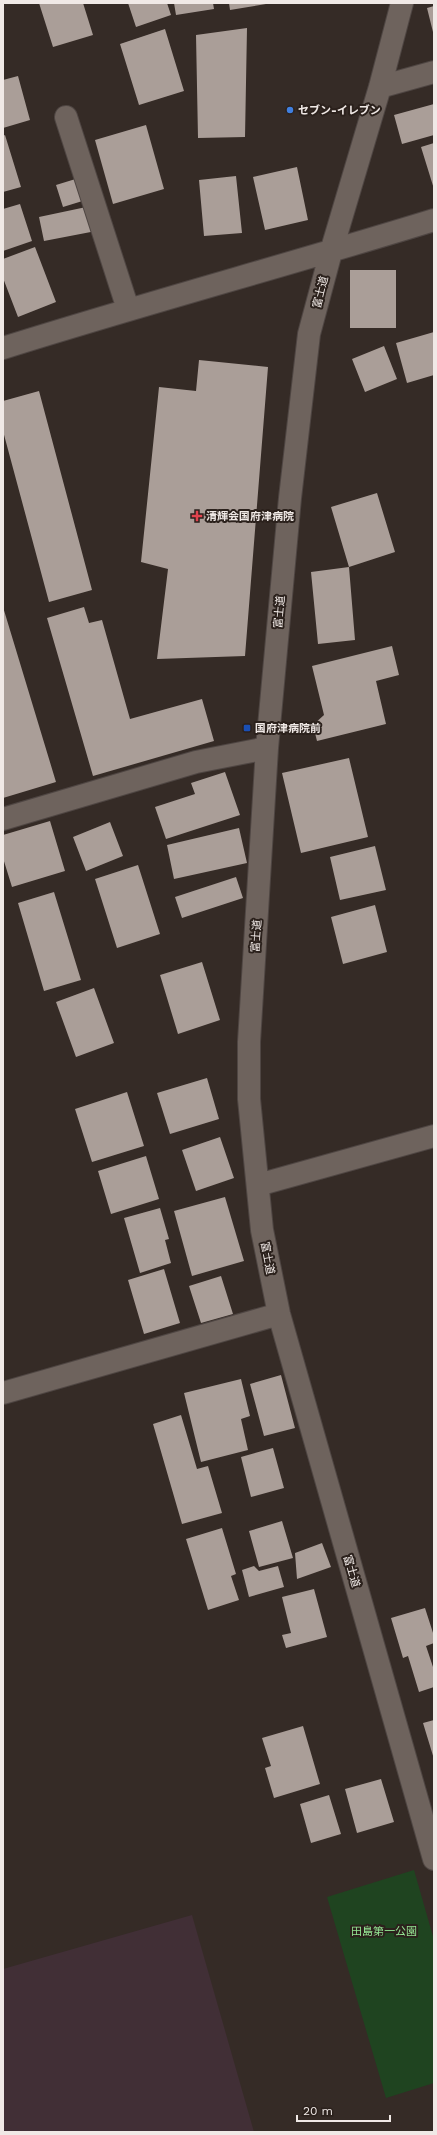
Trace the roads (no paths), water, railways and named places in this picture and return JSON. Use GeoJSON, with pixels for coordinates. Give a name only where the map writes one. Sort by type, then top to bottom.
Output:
{"type":"FeatureCollection","features":[{"type":"Feature","properties":{"kind":"street","name":"富士道"},"geometry":{"type":"LineString","coordinates":[[402,3],[380,87],[331,252],[309,334],[290,498],[267,748],[249,1042],[249,1099],[262,1230],[279,1314],[434,1859]]}},
{"type":"Feature","properties":{"kind":"street"},"geometry":{"type":"LineString","coordinates":[[380,87],[434,72]]}},
{"type":"Feature","properties":{"kind":"street"},"geometry":{"type":"LineString","coordinates":[[66,117],[128,309]]}},
{"type":"Feature","properties":{"kind":"street"},"geometry":{"type":"LineString","coordinates":[[3,348],[128,309],[331,252],[434,220]]}},
{"type":"Feature","properties":{"kind":"street"},"geometry":{"type":"LineString","coordinates":[[3,820],[196,762],[267,748]]}},
{"type":"Feature","properties":{"kind":"street"},"geometry":{"type":"LineString","coordinates":[[258,1185],[434,1136]]}},
{"type":"Feature","properties":{"kind":"street"},"geometry":{"type":"LineString","coordinates":[[3,1393],[279,1314]]}},
{"type":"Feature","properties":{"kind":"place","name":"セブン-イレブン"},"geometry":{"type":"Point","coordinates":[290,110]}},
{"type":"Feature","properties":{"kind":"place","name":"清輝会国府津病院"},"geometry":{"type":"Point","coordinates":[197,516]}},
{"type":"Feature","properties":{"kind":"place","name":"国府津病院前"},"geometry":{"type":"Point","coordinates":[247,728]}},
{"type":"Feature","properties":{"kind":"park label","name":"田島第一公園"},"geometry":{"type":"Point","coordinates":[384,1931]}}]}
